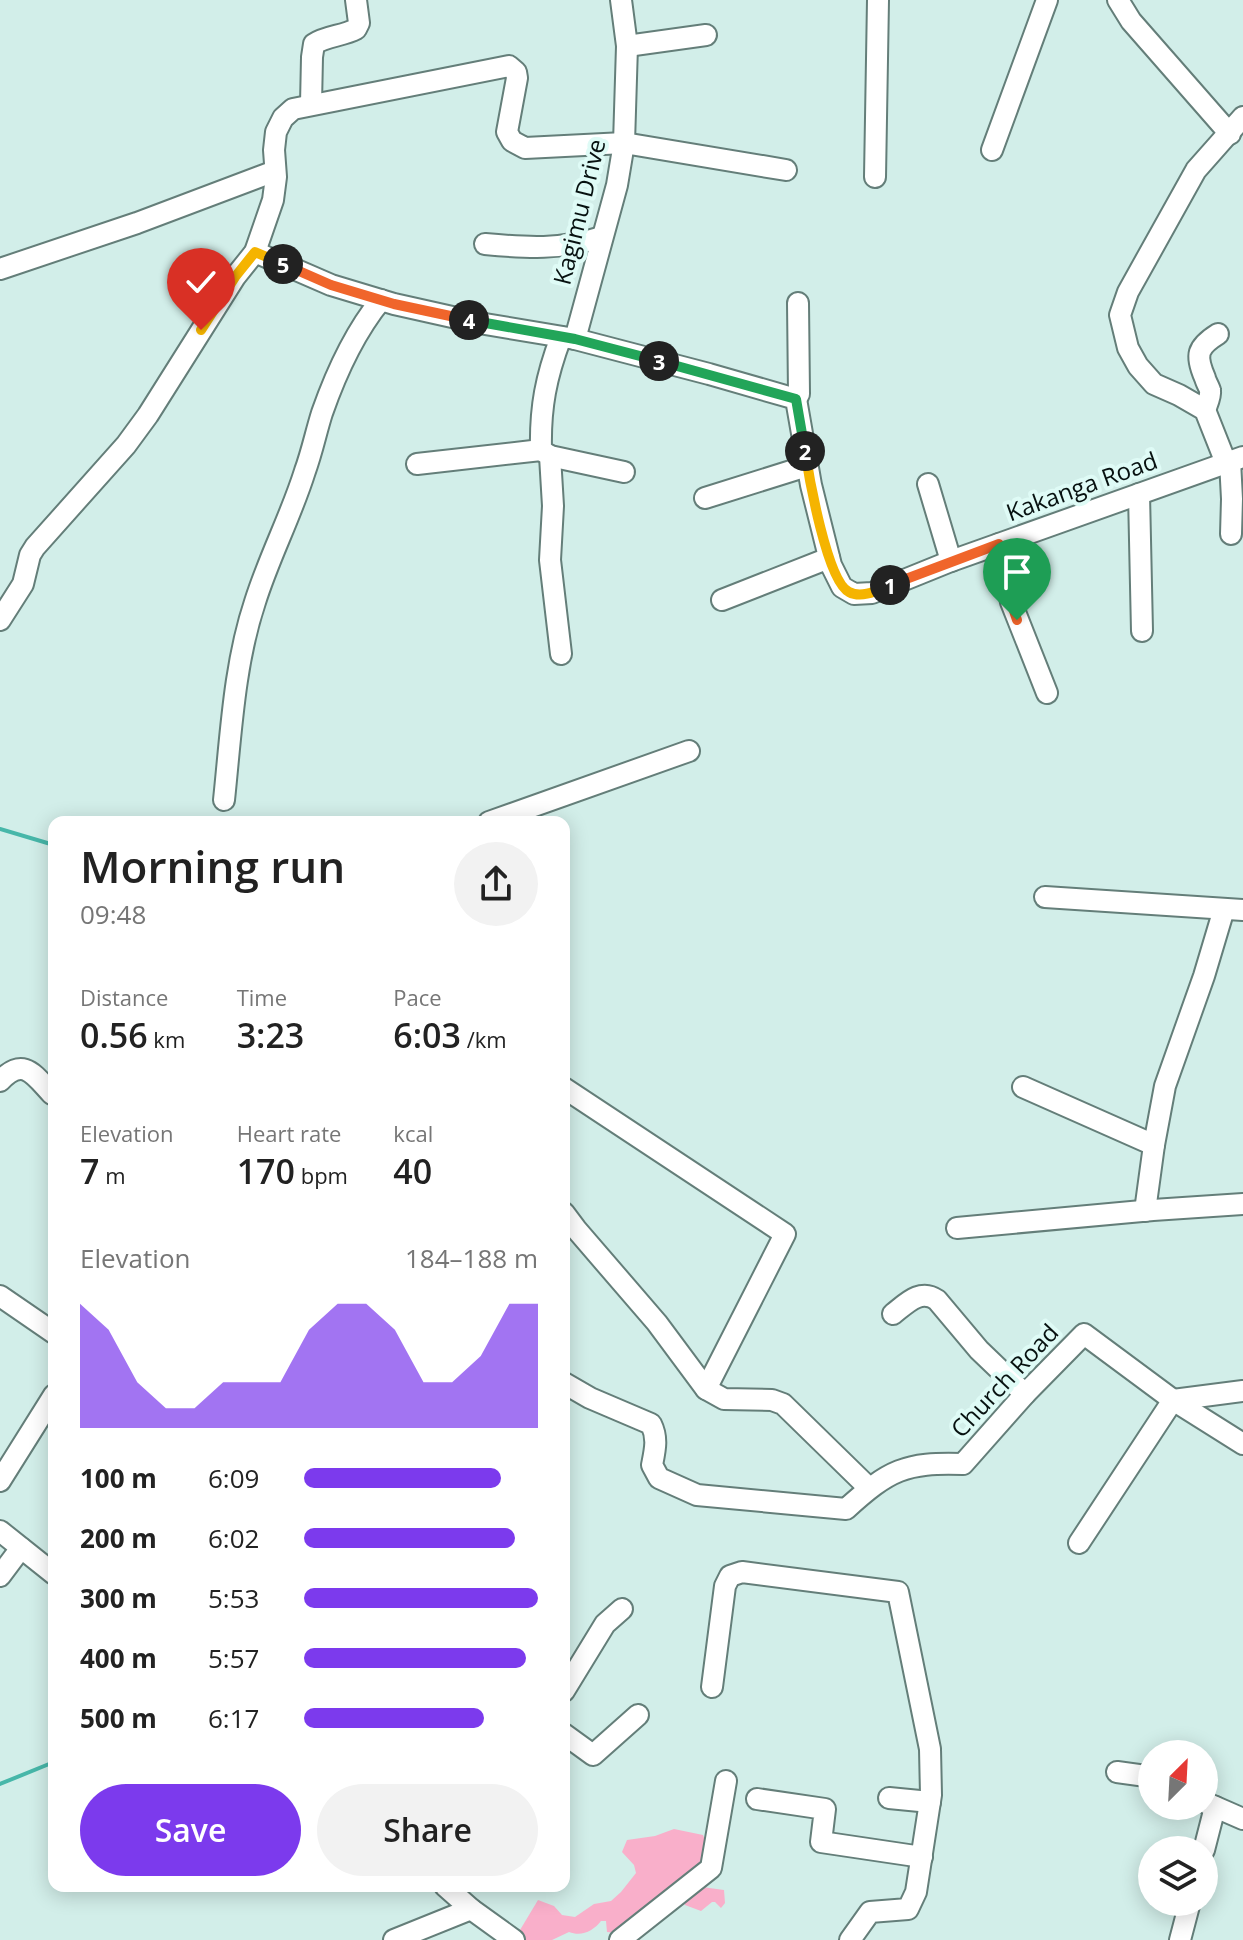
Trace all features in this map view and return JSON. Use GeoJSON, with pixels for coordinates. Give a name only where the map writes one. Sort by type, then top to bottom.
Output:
{"type":"FeatureCollection","features":[{"type":"Feature","properties":{"kind":"street"},"geometry":{"type":"LineString","coordinates":[[311,104],[314,44],[356,29],[359,23],[356,0]]}},
{"type":"Feature","properties":{"kind":"street","name":"Kagimu Drive"},"geometry":{"type":"LineString","coordinates":[[561,654],[550,560],[553,506],[541,416],[545,385],[568,338],[617,185],[624,143],[627,46],[621,0]]}},
{"type":"Feature","properties":{"kind":"street"},"geometry":{"type":"LineString","coordinates":[[875,177],[878,0]]}},
{"type":"Feature","properties":{"kind":"street"},"geometry":{"type":"LineString","coordinates":[[992,150],[1047,0]]}},
{"type":"Feature","properties":{"kind":"street"},"geometry":{"type":"LineString","coordinates":[[1118,0],[1131,21],[1230,134]]}},
{"type":"Feature","properties":{"kind":"street"},"geometry":{"type":"LineString","coordinates":[[627,46],[706,35]]}},
{"type":"Feature","properties":{"kind":"street"},"geometry":{"type":"LineString","coordinates":[[0,620],[23,584],[35,547],[126,445],[235,277],[255,252],[273,200],[278,126],[293,109],[506,65],[513,68],[517,78],[507,132],[512,141],[525,148],[624,143],[786,170]]}},
{"type":"Feature","properties":{"kind":"street"},"geometry":{"type":"LineString","coordinates":[[1231,534],[1233,460],[1205,410],[1154,384],[1138,366],[1128,348],[1120,315],[1128,292],[1196,170],[1243,117]]}},
{"type":"Feature","properties":{"kind":"street"},"geometry":{"type":"LineString","coordinates":[[0,269],[137,223],[275,171]]}},
{"type":"Feature","properties":{"kind":"street"},"geometry":{"type":"LineString","coordinates":[[485,244],[555,247],[576,245],[602,237]]}},
{"type":"Feature","properties":{"kind":"street"},"geometry":{"type":"LineString","coordinates":[[255,252],[331,285],[381,300],[479,323],[568,338],[796,399]]}},
{"type":"Feature","properties":{"kind":"street"},"geometry":{"type":"LineString","coordinates":[[224,800],[238,678],[254,603],[287,523],[322,413],[340,369],[368,316],[381,300]]}},
{"type":"Feature","properties":{"kind":"street","name":"Kakanga Road"},"geometry":{"type":"LineString","coordinates":[[798,303],[799,394],[796,399],[807,466],[829,558],[847,592],[861,595],[872,593],[951,561],[1233,460]]}},
{"type":"Feature","properties":{"kind":"street"},"geometry":{"type":"LineString","coordinates":[[1205,410],[1210,389],[1199,361],[1200,350],[1203,344],[1218,334]]}},
{"type":"Feature","properties":{"kind":"street"},"geometry":{"type":"LineString","coordinates":[[417,464],[545,453],[624,472]]}},
{"type":"Feature","properties":{"kind":"street"},"geometry":{"type":"LineString","coordinates":[[705,498],[807,466]]}},
{"type":"Feature","properties":{"kind":"street"},"geometry":{"type":"LineString","coordinates":[[928,484],[951,561]]}},
{"type":"Feature","properties":{"kind":"street"},"geometry":{"type":"LineString","coordinates":[[1139,494],[1142,631]]}},
{"type":"Feature","properties":{"kind":"street"},"geometry":{"type":"LineString","coordinates":[[999,544],[1011,602],[1047,693]]}},
{"type":"Feature","properties":{"kind":"street"},"geometry":{"type":"LineString","coordinates":[[722,600],[829,558]]}},
{"type":"Feature","properties":{"kind":"street"},"geometry":{"type":"LineString","coordinates":[[506,816],[689,751]]}},
{"type":"Feature","properties":{"kind":"street"},"geometry":{"type":"LineString","coordinates":[[1045,897],[1234,910],[1204,976],[1165,1086],[1145,1211]]}},
{"type":"Feature","properties":{"kind":"street"},"geometry":{"type":"LineString","coordinates":[[0,1081],[12,1071],[28,1069],[48,1090]]}},
{"type":"Feature","properties":{"kind":"street"},"geometry":{"type":"LineString","coordinates":[[1023,1087],[1154,1145]]}},
{"type":"Feature","properties":{"kind":"street"},"geometry":{"type":"LineString","coordinates":[[570,1092],[785,1234],[706,1389]]}},
{"type":"Feature","properties":{"kind":"street"},"geometry":{"type":"LineString","coordinates":[[957,1228],[1243,1204]]}},
{"type":"Feature","properties":{"kind":"street"},"geometry":{"type":"LineString","coordinates":[[570,1221],[657,1323],[706,1389],[724,1399],[772,1400],[783,1404],[869,1488]]}},
{"type":"Feature","properties":{"kind":"street"},"geometry":{"type":"LineString","coordinates":[[0,1296],[48,1329]]}},
{"type":"Feature","properties":{"kind":"street"},"geometry":{"type":"LineString","coordinates":[[893,1314],[918,1296],[932,1296],[979,1350],[1025,1394]]}},
{"type":"Feature","properties":{"kind":"street","name":"Church Road"},"geometry":{"type":"LineString","coordinates":[[570,1386],[651,1424],[656,1442],[652,1465],[659,1478],[697,1495],[846,1509],[869,1488],[905,1468],[931,1463],[963,1464],[1084,1334],[1173,1400],[1243,1444]]}},
{"type":"Feature","properties":{"kind":"street"},"geometry":{"type":"LineString","coordinates":[[1079,1543],[1173,1400],[1243,1391]]}},
{"type":"Feature","properties":{"kind":"street"},"geometry":{"type":"LineString","coordinates":[[0,1481],[48,1405]]}},
{"type":"Feature","properties":{"kind":"street"},"geometry":{"type":"LineString","coordinates":[[0,1531],[48,1569]]}},
{"type":"Feature","properties":{"kind":"street"},"geometry":{"type":"LineString","coordinates":[[0,1576],[21,1548]]}},
{"type":"Feature","properties":{"kind":"street"},"geometry":{"type":"LineString","coordinates":[[712,1687],[725,1586],[730,1576],[742,1572],[898,1592],[930,1749],[930,1802],[916,1892],[908,1909],[870,1912],[850,1940]]}},
{"type":"Feature","properties":{"kind":"street"},"geometry":{"type":"LineString","coordinates":[[570,1681],[605,1624],[622,1609]]}},
{"type":"Feature","properties":{"kind":"street"},"geometry":{"type":"LineString","coordinates":[[570,1738],[593,1755],[638,1715]]}},
{"type":"Feature","properties":{"kind":"street"},"geometry":{"type":"LineString","coordinates":[[1117,1772],[1138,1776]]}},
{"type":"Feature","properties":{"kind":"street"},"geometry":{"type":"LineString","coordinates":[[620,1940],[711,1868],[726,1781]]}},
{"type":"Feature","properties":{"kind":"street"},"geometry":{"type":"LineString","coordinates":[[889,1798],[930,1802]]}},
{"type":"Feature","properties":{"kind":"street"},"geometry":{"type":"LineString","coordinates":[[757,1799],[825,1809],[821,1842],[922,1857]]}},
{"type":"Feature","properties":{"kind":"street"},"geometry":{"type":"LineString","coordinates":[[1218,1808],[1243,1819]]}},
{"type":"Feature","properties":{"kind":"street"},"geometry":{"type":"LineString","coordinates":[[452,1892],[514,1940]]}},
{"type":"Feature","properties":{"kind":"street"},"geometry":{"type":"LineString","coordinates":[[394,1940],[471,1909]]}},
{"type":"Feature","properties":{"kind":"street"},"geometry":{"type":"LineString","coordinates":[[1180,1940],[1186,1916]]}},
{"type":"Feature","properties":{"kind":"shaded area"},"geometry":{"type":"Polygon","coordinates":[[[674,1829],[703,1835],[708,1849],[702,1887],[724,1890],[725,1903],[721,1908],[712,1902],[701,1911],[685,1905],[680,1897],[616,1933],[607,1932],[606,1921],[601,1921],[587,1932],[569,1932],[552,1940],[522,1940],[517,1935],[538,1900],[554,1906],[562,1915],[575,1917],[594,1904],[611,1901],[636,1873],[634,1865],[622,1852],[627,1840],[655,1836],[674,1829]]]}},
{"type":"Feature","properties":{"kind":"waterway"},"geometry":{"type":"LineString","coordinates":[[0,829],[48,843]]}},
{"type":"Feature","properties":{"kind":"waterway"},"geometry":{"type":"LineString","coordinates":[[0,1784],[48,1764]]}},
{"type":"Feature","properties":{"kind":"route"},"geometry":{"type":"LineString","coordinates":[[201,330],[255,252],[331,285],[394,304],[479,323],[575,339],[796,399],[820,524],[831,565],[847,592],[861,595],[872,593],[999,544],[1017,620]]}}]}
